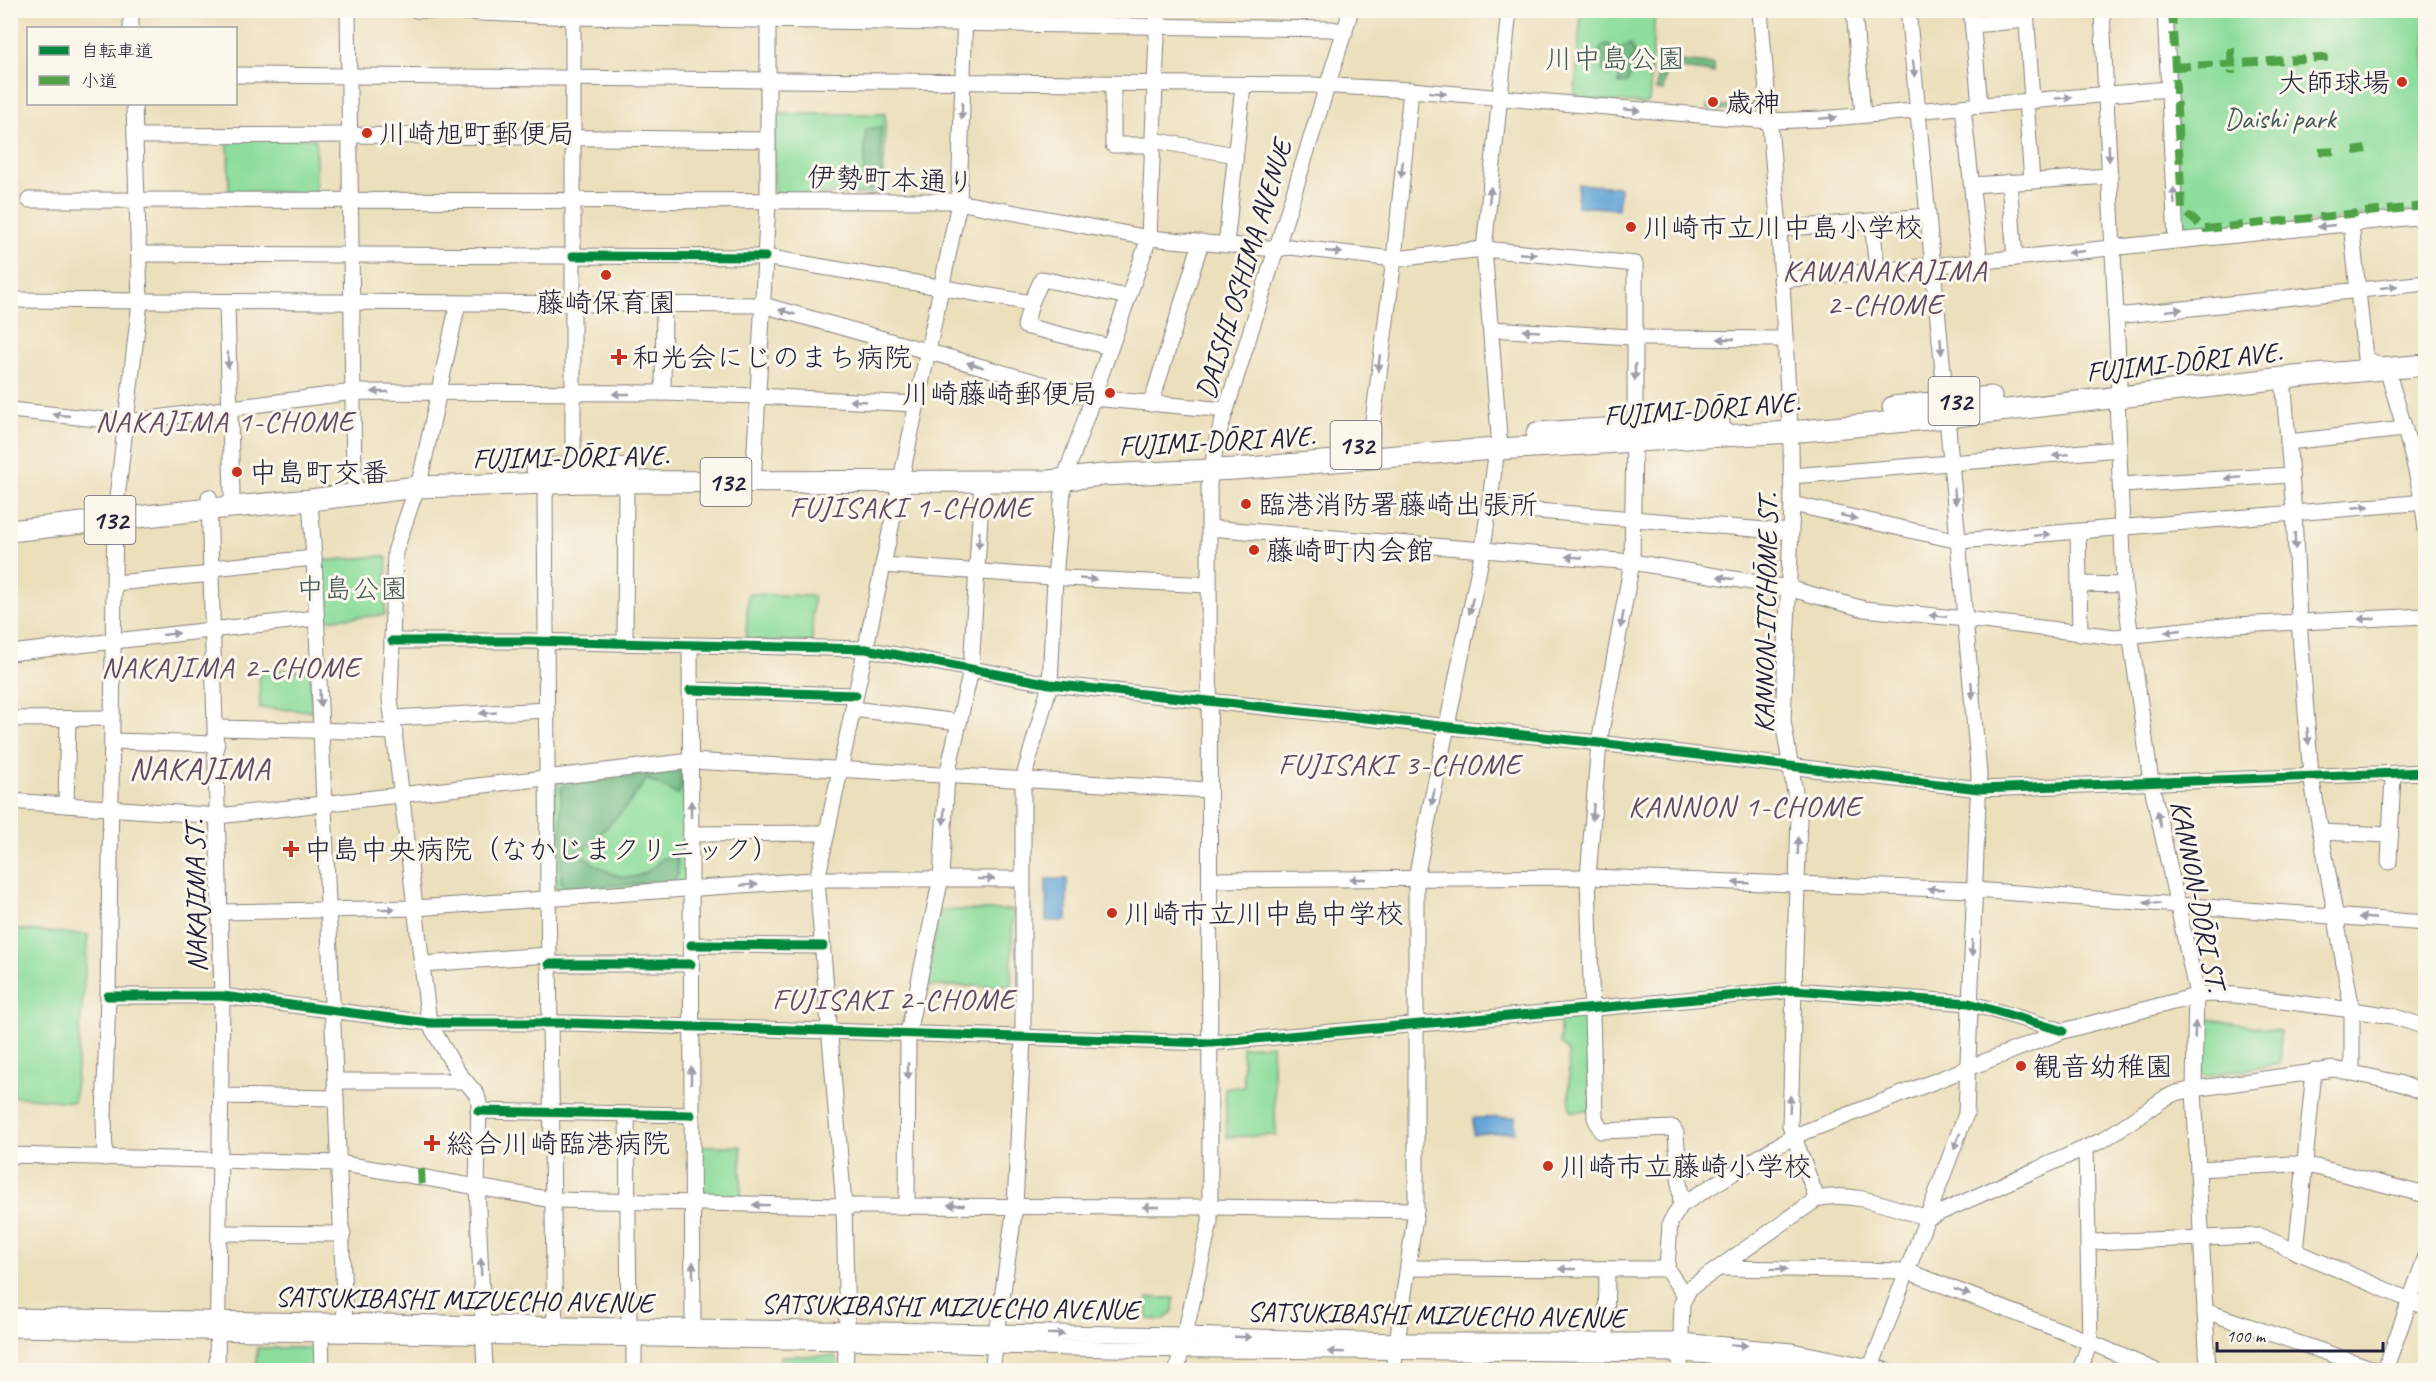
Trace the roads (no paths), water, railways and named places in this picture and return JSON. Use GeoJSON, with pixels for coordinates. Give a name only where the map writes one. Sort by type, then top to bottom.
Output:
{"type":"FeatureCollection","features":[{"type":"Feature","properties":{"kind":"highway","name":"FUJIMI-DŌRI AVE."},"geometry":{"type":"LineString","coordinates":[[1212,464],[1235,469],[1499,442],[1790,425],[2118,390],[2426,352]]}},
{"type":"Feature","properties":{"kind":"highway","name":"FUJIMI-DŌRI AVE."},"geometry":{"type":"LineString","coordinates":[[2118,390],[2426,365]]}},
{"type":"Feature","properties":{"kind":"highway","name":"FUJIMI-DŌRI AVE."},"geometry":{"type":"LineString","coordinates":[[10,531],[115,513],[210,503],[310,501],[483,470],[754,469],[902,475],[982,482],[1212,464],[1370,444],[1499,442]]}},
{"type":"Feature","properties":{"kind":"highway","name":"FUJIMI-DŌRI AVE."},"geometry":{"type":"LineString","coordinates":[[210,503],[232,495],[354,481],[552,483],[902,475],[1066,474]]}},
{"type":"Feature","properties":{"kind":"highway","name":"FUJIMI-DŌRI AVE."},"geometry":{"type":"LineString","coordinates":[[10,516],[115,513]]}},
{"type":"Feature","properties":{"kind":"street"},"geometry":{"type":"LineString","coordinates":[[131,10],[131,27]]}},
{"type":"Feature","properties":{"kind":"street"},"geometry":{"type":"LineString","coordinates":[[348,10],[354,481]]}},
{"type":"Feature","properties":{"kind":"street"},"geometry":{"type":"LineString","coordinates":[[416,10],[573,14],[1158,18],[1332,29],[1345,32]]}},
{"type":"Feature","properties":{"kind":"street","name":"DAISHI OSHIMA AVENUE"},"geometry":{"type":"LineString","coordinates":[[1177,1371],[1210,1222],[1208,701],[1209,528],[1212,464],[1226,410],[1276,249],[1333,86],[1351,10]]}},
{"type":"Feature","properties":{"kind":"street"},"geometry":{"type":"LineString","coordinates":[[1393,1371],[1416,1210],[1416,878],[1483,549],[1499,442],[1484,249],[1509,10]]}},
{"type":"Feature","properties":{"kind":"street","name":"KANNON-ITCHŌME ST."},"geometry":{"type":"LineString","coordinates":[[1760,10],[1779,229],[1792,476],[1783,721],[1799,816],[1790,1126],[1792,1137],[1817,1199]]}},
{"type":"Feature","properties":{"kind":"street"},"geometry":{"type":"LineString","coordinates":[[1854,10],[1863,115]]}},
{"type":"Feature","properties":{"kind":"street"},"geometry":{"type":"LineString","coordinates":[[1879,1369],[1907,1271],[1966,1113],[1980,789],[1934,266],[1908,10]]}},
{"type":"Feature","properties":{"kind":"street","name":"KANNON-DŌRI ST."},"geometry":{"type":"LineString","coordinates":[[2102,10],[2116,316],[2124,585],[2151,782],[2196,996],[2194,1089],[2208,1371]]}},
{"type":"Feature","properties":{"kind":"street"},"geometry":{"type":"LineString","coordinates":[[2164,10],[2176,240]]}},
{"type":"Feature","properties":{"kind":"street"},"geometry":{"type":"LineString","coordinates":[[555,1332],[549,1023],[545,497],[546,491],[571,462],[573,453],[573,14]]}},
{"type":"Feature","properties":{"kind":"street"},"geometry":{"type":"LineString","coordinates":[[754,469],[768,201],[768,15]]}},
{"type":"Feature","properties":{"kind":"street"},"geometry":{"type":"LineString","coordinates":[[1980,105],[1972,18],[2026,15],[2032,180]]}},
{"type":"Feature","properties":{"kind":"street"},"geometry":{"type":"LineString","coordinates":[[845,1371],[844,1206],[817,880],[959,203],[965,17]]}},
{"type":"Feature","properties":{"kind":"street"},"geometry":{"type":"LineString","coordinates":[[992,1371],[1015,1206],[1023,1037],[1023,780],[1050,684],[1056,577],[1066,474],[1149,238],[1158,18]]}},
{"type":"Feature","properties":{"kind":"street"},"geometry":{"type":"LineString","coordinates":[[237,75],[1333,86],[1411,90],[1501,100],[1769,121],[2168,90]]}},
{"type":"Feature","properties":{"kind":"street"},"geometry":{"type":"LineString","coordinates":[[1113,83],[1113,145],[1153,143],[1235,155]]}},
{"type":"Feature","properties":{"kind":"street"},"geometry":{"type":"LineString","coordinates":[[1226,245],[1244,85]]}},
{"type":"Feature","properties":{"kind":"street"},"geometry":{"type":"LineString","coordinates":[[1370,444],[1394,259],[1411,90]]}},
{"type":"Feature","properties":{"kind":"street"},"geometry":{"type":"LineString","coordinates":[[105,1158],[115,513],[140,302],[134,105]]}},
{"type":"Feature","properties":{"kind":"street"},"geometry":{"type":"LineString","coordinates":[[1964,107],[1980,262]]}},
{"type":"Feature","properties":{"kind":"street"},"geometry":{"type":"LineString","coordinates":[[135,136],[349,135],[768,140]]}},
{"type":"Feature","properties":{"kind":"street"},"geometry":{"type":"LineString","coordinates":[[1972,185],[2110,176]]}},
{"type":"Feature","properties":{"kind":"street"},"geometry":{"type":"LineString","coordinates":[[2009,182],[2015,258]]}},
{"type":"Feature","properties":{"kind":"street","name":"伊勢町本通り"},"geometry":{"type":"LineString","coordinates":[[29,200],[959,203],[1149,238],[1226,245],[1276,249],[1290,247],[1394,259],[1484,249],[1635,264],[1635,337]]}},
{"type":"Feature","properties":{"kind":"street"},"geometry":{"type":"LineString","coordinates":[[1779,229],[1928,216]]}},
{"type":"Feature","properties":{"kind":"street"},"geometry":{"type":"LineString","coordinates":[[1781,280],[2426,216]]}},
{"type":"Feature","properties":{"kind":"street"},"geometry":{"type":"LineString","coordinates":[[1872,221],[1877,271]]}},
{"type":"Feature","properties":{"kind":"street"},"geometry":{"type":"LineString","coordinates":[[2351,223],[2365,358],[2387,369],[2404,429],[2418,449],[2426,530]]}},
{"type":"Feature","properties":{"kind":"street"},"geometry":{"type":"LineString","coordinates":[[1151,404],[1201,242]]}},
{"type":"Feature","properties":{"kind":"street"},"geometry":{"type":"LineString","coordinates":[[140,254],[765,256],[1031,303]]}},
{"type":"Feature","properties":{"kind":"street"},"geometry":{"type":"LineString","coordinates":[[1110,347],[1025,326],[1031,303],[1042,279],[1128,297]]}},
{"type":"Feature","properties":{"kind":"street"},"geometry":{"type":"LineString","coordinates":[[2116,316],[2426,283]]}},
{"type":"Feature","properties":{"kind":"street"},"geometry":{"type":"LineString","coordinates":[[10,300],[763,305],[1092,398],[1226,410]]}},
{"type":"Feature","properties":{"kind":"street"},"geometry":{"type":"LineString","coordinates":[[227,302],[232,495]]}},
{"type":"Feature","properties":{"kind":"street"},"geometry":{"type":"LineString","coordinates":[[458,303],[419,481],[395,552],[390,685],[429,1023],[451,1062],[477,1095],[477,1186],[485,1371]]}},
{"type":"Feature","properties":{"kind":"street"},"geometry":{"type":"LineString","coordinates":[[663,393],[664,304]]}},
{"type":"Feature","properties":{"kind":"street"},"geometry":{"type":"LineString","coordinates":[[1491,329],[1635,337],[1785,339]]}},
{"type":"Feature","properties":{"kind":"street"},"geometry":{"type":"LineString","coordinates":[[1635,337],[1632,562],[1599,743],[1588,877],[1595,1118],[1598,1128],[1606,1132],[1673,1128],[1676,1133],[1681,1205]]}},
{"type":"Feature","properties":{"kind":"street"},"geometry":{"type":"LineString","coordinates":[[2283,378],[2311,776],[2352,1010],[2352,1073]]}},
{"type":"Feature","properties":{"kind":"street"},"geometry":{"type":"LineString","coordinates":[[10,410],[126,422],[353,392],[663,393],[916,404]]}},
{"type":"Feature","properties":{"kind":"street"},"geometry":{"type":"LineString","coordinates":[[2288,442],[2404,429]]}},
{"type":"Feature","properties":{"kind":"street"},"geometry":{"type":"LineString","coordinates":[[1792,476],[2119,449]]}},
{"type":"Feature","properties":{"kind":"street"},"geometry":{"type":"LineString","coordinates":[[2121,485],[2291,475]]}},
{"type":"Feature","properties":{"kind":"street"},"geometry":{"type":"LineString","coordinates":[[625,644],[626,482]]}},
{"type":"Feature","properties":{"kind":"street"},"geometry":{"type":"LineString","coordinates":[[907,1205],[908,1033],[941,878],[947,775],[971,670],[982,482]]}},
{"type":"Feature","properties":{"kind":"street"},"geometry":{"type":"LineString","coordinates":[[310,501],[315,558],[345,1322]]}},
{"type":"Feature","properties":{"kind":"street"},"geometry":{"type":"LineString","coordinates":[[1792,504],[1959,541],[2424,502]]}},
{"type":"Feature","properties":{"kind":"street","name":"NAKAJIMA ST."},"geometry":{"type":"LineString","coordinates":[[210,503],[222,996],[217,1371]]}},
{"type":"Feature","properties":{"kind":"street"},"geometry":{"type":"LineString","coordinates":[[1489,507],[1791,532]]}},
{"type":"Feature","properties":{"kind":"street"},"geometry":{"type":"LineString","coordinates":[[1209,528],[1632,562],[1788,588],[1864,609],[2126,638],[2132,635],[2224,626],[2426,616]]}},
{"type":"Feature","properties":{"kind":"street"},"geometry":{"type":"LineString","coordinates":[[2078,532],[2080,634]]}},
{"type":"Feature","properties":{"kind":"street"},"geometry":{"type":"LineString","coordinates":[[115,583],[315,558]]}},
{"type":"Feature","properties":{"kind":"street"},"geometry":{"type":"LineString","coordinates":[[883,565],[1209,585]]}},
{"type":"Feature","properties":{"kind":"street"},"geometry":{"type":"LineString","coordinates":[[2079,584],[2124,585]]}},
{"type":"Feature","properties":{"kind":"street"},"geometry":{"type":"LineString","coordinates":[[10,653],[316,618]]}},
{"type":"Feature","properties":{"kind":"street"},"geometry":{"type":"LineString","coordinates":[[392,640],[866,649],[1050,684],[1599,743],[1980,789],[2426,772]]}},
{"type":"Feature","properties":{"kind":"street"},"geometry":{"type":"LineString","coordinates":[[690,646],[693,1328]]}},
{"type":"Feature","properties":{"kind":"street"},"geometry":{"type":"LineString","coordinates":[[690,690],[855,702],[959,722]]}},
{"type":"Feature","properties":{"kind":"street"},"geometry":{"type":"LineString","coordinates":[[216,728],[322,731],[547,710]]}},
{"type":"Feature","properties":{"kind":"street"},"geometry":{"type":"LineString","coordinates":[[10,719],[112,718]]}},
{"type":"Feature","properties":{"kind":"street"},"geometry":{"type":"LineString","coordinates":[[66,805],[68,719]]}},
{"type":"Feature","properties":{"kind":"street"},"geometry":{"type":"LineString","coordinates":[[112,741],[217,744]]}},
{"type":"Feature","properties":{"kind":"street"},"geometry":{"type":"LineString","coordinates":[[10,801],[219,816],[691,760],[1209,790]]}},
{"type":"Feature","properties":{"kind":"street"},"geometry":{"type":"LineString","coordinates":[[2389,862],[2393,774]]}},
{"type":"Feature","properties":{"kind":"street"},"geometry":{"type":"LineString","coordinates":[[2320,832],[2391,835]]}},
{"type":"Feature","properties":{"kind":"street"},"geometry":{"type":"LineString","coordinates":[[691,834],[827,833]]}},
{"type":"Feature","properties":{"kind":"street"},"geometry":{"type":"LineString","coordinates":[[1210,880],[1588,877],[1974,890],[2426,923]]}},
{"type":"Feature","properties":{"kind":"street"},"geometry":{"type":"LineString","coordinates":[[221,912],[415,908],[817,880],[1022,879]]}},
{"type":"Feature","properties":{"kind":"street"},"geometry":{"type":"LineString","coordinates":[[691,945],[823,945]]}},
{"type":"Feature","properties":{"kind":"street"},"geometry":{"type":"LineString","coordinates":[[423,964],[549,959],[691,964]]}},
{"type":"Feature","properties":{"kind":"street"},"geometry":{"type":"LineString","coordinates":[[108,996],[222,996],[429,1023],[549,1023],[830,1030],[1211,1043],[1794,990],[1969,1003],[2063,1031]]}},
{"type":"Feature","properties":{"kind":"street"},"geometry":{"type":"LineString","coordinates":[[1685,1296],[1667,1269],[1670,1223],[1681,1205],[1792,1137],[2063,1031],[2208,994],[2235,995],[2392,1016],[2426,1027]]}},
{"type":"Feature","properties":{"kind":"street"},"geometry":{"type":"LineString","coordinates":[[1680,1371],[1682,1303],[1690,1288],[1817,1199],[1835,1195],[1849,1196],[1928,1218],[2103,1140],[2165,1098],[2194,1089],[2334,1069],[2399,1083],[2426,1093]]}},
{"type":"Feature","properties":{"kind":"street"},"geometry":{"type":"LineString","coordinates":[[2296,1252],[2314,1071]]}},
{"type":"Feature","properties":{"kind":"street"},"geometry":{"type":"LineString","coordinates":[[336,1081],[465,1081]]}},
{"type":"Feature","properties":{"kind":"street"},"geometry":{"type":"LineString","coordinates":[[221,1096],[336,1098]]}},
{"type":"Feature","properties":{"kind":"street"},"geometry":{"type":"LineString","coordinates":[[478,1111],[691,1115]]}},
{"type":"Feature","properties":{"kind":"street"},"geometry":{"type":"LineString","coordinates":[[627,1114],[631,1333],[634,1371]]}},
{"type":"Feature","properties":{"kind":"street"},"geometry":{"type":"LineString","coordinates":[[2080,1371],[2090,1342],[2090,1242],[2086,1148]]}},
{"type":"Feature","properties":{"kind":"street"},"geometry":{"type":"LineString","coordinates":[[10,1155],[339,1163],[553,1200],[629,1203],[1416,1210]]}},
{"type":"Feature","properties":{"kind":"street"},"geometry":{"type":"LineString","coordinates":[[2198,1168],[2292,1164],[2316,1167],[2426,1195]]}},
{"type":"Feature","properties":{"kind":"street"},"geometry":{"type":"LineString","coordinates":[[219,1233],[343,1234]]}},
{"type":"Feature","properties":{"kind":"street"},"geometry":{"type":"LineString","coordinates":[[2090,1242],[2260,1236],[2426,1307]]}},
{"type":"Feature","properties":{"kind":"street"},"geometry":{"type":"LineString","coordinates":[[2385,1371],[2426,1256]]}},
{"type":"Feature","properties":{"kind":"street"},"geometry":{"type":"LineString","coordinates":[[1408,1268],[1667,1269]]}},
{"type":"Feature","properties":{"kind":"street"},"geometry":{"type":"LineString","coordinates":[[1720,1268],[1907,1271],[2090,1342],[2154,1371]]}},
{"type":"Feature","properties":{"kind":"street"},"geometry":{"type":"LineString","coordinates":[[1606,1342],[1607,1269]]}},
{"type":"Feature","properties":{"kind":"street"},"geometry":{"type":"LineString","coordinates":[[2205,1311],[2377,1371]]}},
{"type":"Feature","properties":{"kind":"street","name":"SATSUKIBASHI MIZUECHO AVENUE"},"geometry":{"type":"LineString","coordinates":[[10,1316],[218,1325],[321,1333],[483,1331],[1396,1347],[1783,1350],[1879,1369]]}},
{"type":"Feature","properties":{"kind":"street","name":"SATSUKIBASHI MIZUECHO AVENUE"},"geometry":{"type":"LineString","coordinates":[[10,1329],[345,1322],[483,1331]]}},
{"type":"Feature","properties":{"kind":"street","name":"SATSUKIBASHI MIZUECHO AVENUE"},"geometry":{"type":"LineString","coordinates":[[631,1333],[693,1328],[846,1336]]}},
{"type":"Feature","properties":{"kind":"street"},"geometry":{"type":"LineString","coordinates":[[321,1333],[322,1371]]}},
{"type":"Feature","properties":{"kind":"street","name":"SATSUKIBASHI MIZUECHO AVENUE"},"geometry":{"type":"LineString","coordinates":[[1396,1347],[1606,1342],[1681,1348],[1831,1371]]}},
{"type":"Feature","properties":{"kind":"water"},"geometry":{"type":"Polygon","coordinates":[[[1578,184],[1620,187],[1618,209],[1577,206],[1578,184]]]}},
{"type":"Feature","properties":{"kind":"water"},"geometry":{"type":"Polygon","coordinates":[[[1046,879],[1067,879],[1067,921],[1046,921],[1046,879]]]}},
{"type":"Feature","properties":{"kind":"water"},"geometry":{"type":"Polygon","coordinates":[[[1515,1117],[1515,1132],[1473,1134],[1473,1118],[1515,1117]]]}},
{"type":"Feature","properties":{"kind":"place","name":"大師球場"},"geometry":{"type":"Point","coordinates":[2402,82]}},
{"type":"Feature","properties":{"kind":"place","name":"歳神"},"geometry":{"type":"Point","coordinates":[1713,102]}},
{"type":"Feature","properties":{"kind":"place","name":"川崎旭町郵便局"},"geometry":{"type":"Point","coordinates":[367,133]}},
{"type":"Feature","properties":{"kind":"place","name":"川崎市立川中島小学校"},"geometry":{"type":"Point","coordinates":[1631,227]}},
{"type":"Feature","properties":{"kind":"place","name":"藤崎保育園"},"geometry":{"type":"Point","coordinates":[606,275]}},
{"type":"Feature","properties":{"kind":"place","name":"和光会にじのまち病院"},"geometry":{"type":"Point","coordinates":[619,357]}},
{"type":"Feature","properties":{"kind":"place","name":"川崎藤崎郵便局"},"geometry":{"type":"Point","coordinates":[1110,393]}},
{"type":"Feature","properties":{"kind":"place","name":"中島町交番"},"geometry":{"type":"Point","coordinates":[237,472]}},
{"type":"Feature","properties":{"kind":"place","name":"臨港消防署藤崎出張所"},"geometry":{"type":"Point","coordinates":[1246,504]}},
{"type":"Feature","properties":{"kind":"place","name":"藤崎町内会館"},"geometry":{"type":"Point","coordinates":[1254,550]}},
{"type":"Feature","properties":{"kind":"place","name":"中島中央病院（なかじまクリニック）"},"geometry":{"type":"Point","coordinates":[291,849]}},
{"type":"Feature","properties":{"kind":"place","name":"川崎市立川中島中学校"},"geometry":{"type":"Point","coordinates":[1112,913]}},
{"type":"Feature","properties":{"kind":"place","name":"観音幼稚園"},"geometry":{"type":"Point","coordinates":[2021,1066]}},
{"type":"Feature","properties":{"kind":"place","name":"総合川崎臨港病院"},"geometry":{"type":"Point","coordinates":[432,1143]}},
{"type":"Feature","properties":{"kind":"place","name":"川崎市立藤崎小学校"},"geometry":{"type":"Point","coordinates":[1548,1166]}},
{"type":"Feature","properties":{"kind":"district","name":"KAWANAKAJIMA 2-CHOME"},"geometry":{"type":"Point","coordinates":[1885,287]}},
{"type":"Feature","properties":{"kind":"district","name":"NAKAJIMA 1-CHOME"},"geometry":{"type":"Point","coordinates":[225,421]}},
{"type":"Feature","properties":{"kind":"district","name":"FUJISAKI 1-CHOME"},"geometry":{"type":"Point","coordinates":[911,507]}},
{"type":"Feature","properties":{"kind":"district","name":"NAKAJIMA 2-CHOME"},"geometry":{"type":"Point","coordinates":[231,667]}},
{"type":"Feature","properties":{"kind":"district","name":"FUJISAKI 3-CHOME"},"geometry":{"type":"Point","coordinates":[1400,764]}},
{"type":"Feature","properties":{"kind":"district","name":"NAKAJIMA"},"geometry":{"type":"Point","coordinates":[200,768]}},
{"type":"Feature","properties":{"kind":"district","name":"KANNON 1-CHOME"},"geometry":{"type":"Point","coordinates":[1745,806]}},
{"type":"Feature","properties":{"kind":"district","name":"FUJISAKI 2-CHOME"},"geometry":{"type":"Point","coordinates":[894,999]}},
{"type":"Feature","properties":{"kind":"park label","name":"川中島公園"},"geometry":{"type":"Point","coordinates":[1615,58]}},
{"type":"Feature","properties":{"kind":"park label","name":"Daishi park"},"geometry":{"type":"Point","coordinates":[2280,118]}},
{"type":"Feature","properties":{"kind":"park label","name":"中島公園"},"geometry":{"type":"Point","coordinates":[352,588]}}]}
